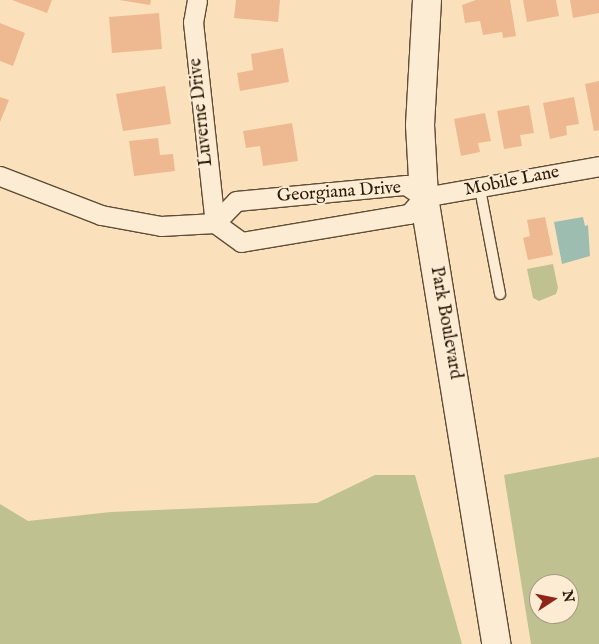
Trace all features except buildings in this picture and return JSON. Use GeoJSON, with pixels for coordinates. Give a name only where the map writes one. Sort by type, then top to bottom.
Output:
{"type":"FeatureCollection","features":[{"type":"Feature","properties":{"kind":"main road","name":"Park Boulevard"},"geometry":{"type":"LineString","coordinates":[[427,0],[420,125],[424,197],[460,406],[467,469],[496,644]]}},
{"type":"Feature","properties":{"kind":"street","name":"Luverne Drive"},"geometry":{"type":"LineString","coordinates":[[197,0],[193,22],[214,223]]}},
{"type":"Feature","properties":{"kind":"street","name":"Mobile Lane"},"geometry":{"type":"LineString","coordinates":[[424,197],[599,166]]}},
{"type":"Feature","properties":{"kind":"street"},"geometry":{"type":"LineString","coordinates":[[0,176],[101,215],[161,226],[214,223]]}},
{"type":"Feature","properties":{"kind":"street","name":"Georgiana Drive"},"geometry":{"type":"LineString","coordinates":[[406,185],[424,197],[409,214],[241,242],[214,223],[236,201],[406,185]]}},
{"type":"Feature","properties":{"kind":"lane"},"geometry":{"type":"LineString","coordinates":[[480,188],[500,294]]}},
{"type":"Feature","properties":{"kind":"green space"},"geometry":{"type":"Polygon","coordinates":[[[553,264],[558,288],[556,294],[539,301],[533,298],[527,269],[553,264]]]}},
{"type":"Feature","properties":{"kind":"green space"},"geometry":{"type":"Polygon","coordinates":[[[599,457],[599,644],[531,644],[504,475],[599,457]]]}},
{"type":"Feature","properties":{"kind":"green space"},"geometry":{"type":"Polygon","coordinates":[[[375,475],[415,475],[462,644],[0,644],[0,504],[28,521],[111,512],[317,503],[375,475]]]}},
{"type":"Feature","properties":{"kind":"shaded area"},"geometry":{"type":"Polygon","coordinates":[[[583,217],[585,226],[588,225],[590,256],[562,264],[554,222],[583,217]]]}}]}
